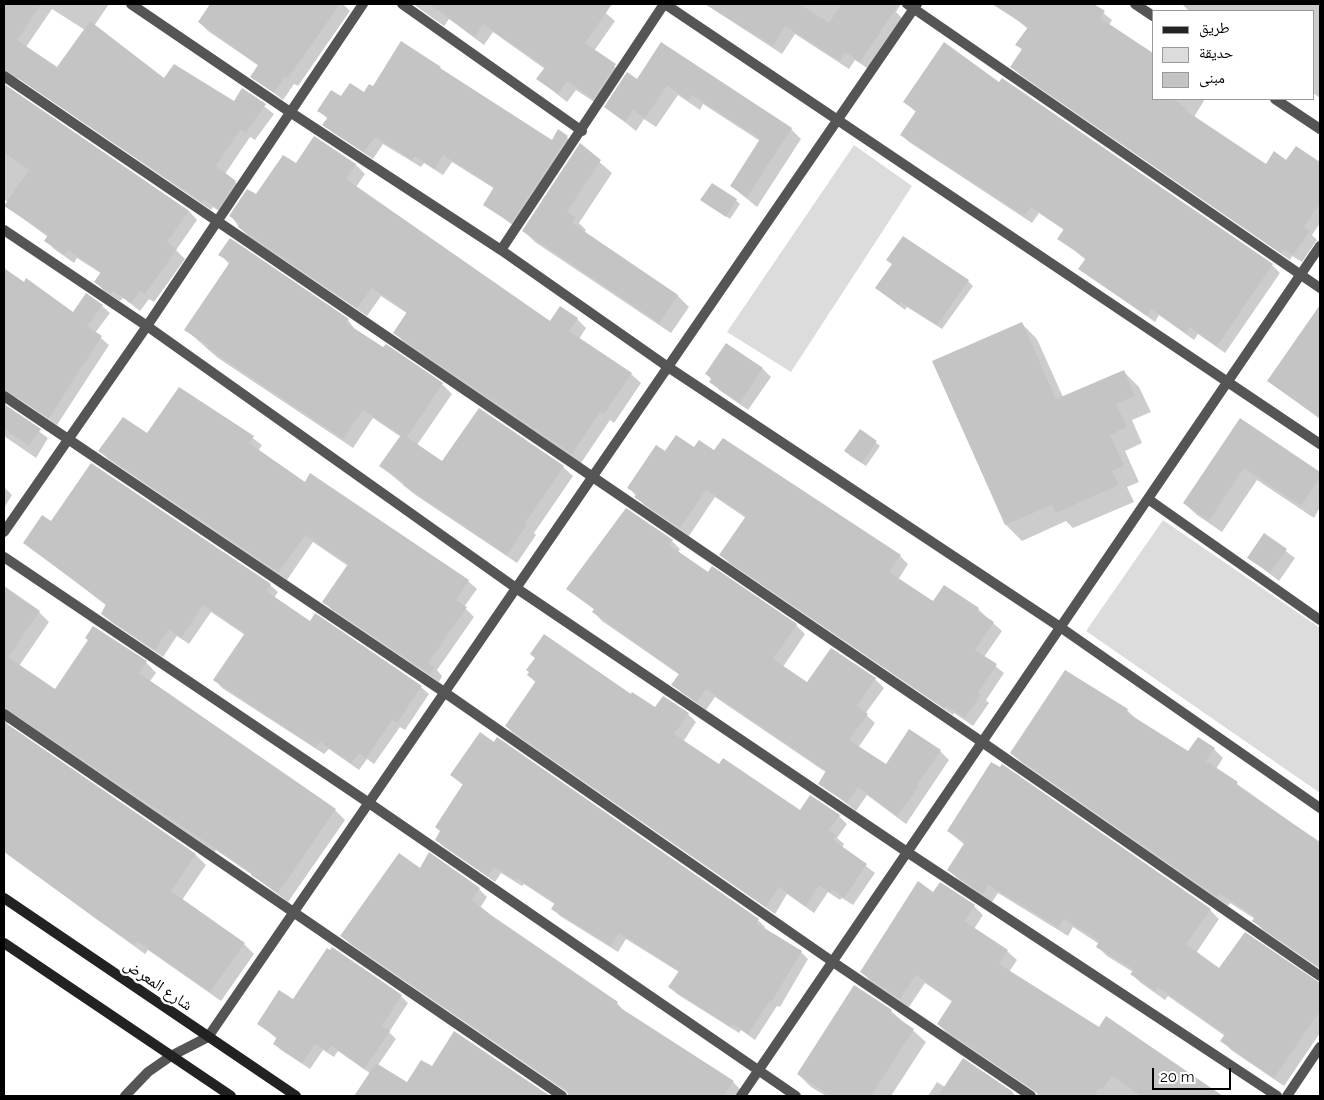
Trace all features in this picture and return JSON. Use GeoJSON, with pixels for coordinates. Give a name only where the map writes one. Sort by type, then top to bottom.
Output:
{"type":"FeatureCollection","features":[{"type":"Feature","properties":{"kind":"main road","name":"شارع المعرض"},"geometry":{"type":"LineString","coordinates":[[4,898],[296,1096]]}},
{"type":"Feature","properties":{"kind":"main road"},"geometry":{"type":"LineString","coordinates":[[4,943],[231,1096]]}},
{"type":"Feature","properties":{"kind":"street"},"geometry":{"type":"LineString","coordinates":[[131,4],[290,112],[501,250],[668,367],[1060,627],[1320,808]]}},
{"type":"Feature","properties":{"kind":"street"},"geometry":{"type":"LineString","coordinates":[[4,532],[147,326],[363,4]]}},
{"type":"Feature","properties":{"kind":"street"},"geometry":{"type":"LineString","coordinates":[[402,4],[582,131]]}},
{"type":"Feature","properties":{"kind":"street"},"geometry":{"type":"LineString","coordinates":[[501,250],[582,131],[664,4],[1320,444]]}},
{"type":"Feature","properties":{"kind":"street"},"geometry":{"type":"LineString","coordinates":[[1135,4],[1152,15]]}},
{"type":"Feature","properties":{"kind":"street"},"geometry":{"type":"LineString","coordinates":[[125,1096],[148,1072],[172,1056],[208,1037],[838,119],[912,5],[1320,288]]}},
{"type":"Feature","properties":{"kind":"street"},"geometry":{"type":"LineString","coordinates":[[4,76],[982,742],[1320,976]]}},
{"type":"Feature","properties":{"kind":"street"},"geometry":{"type":"LineString","coordinates":[[1276,100],[1320,129]]}},
{"type":"Feature","properties":{"kind":"street"},"geometry":{"type":"LineString","coordinates":[[4,230],[147,326],[516,588],[907,852],[1276,1096]]}},
{"type":"Feature","properties":{"kind":"street"},"geometry":{"type":"LineString","coordinates":[[741,1096],[1320,246]]}},
{"type":"Feature","properties":{"kind":"street"},"geometry":{"type":"LineString","coordinates":[[4,396],[444,692],[832,962],[1031,1096]]}},
{"type":"Feature","properties":{"kind":"street"},"geometry":{"type":"LineString","coordinates":[[1148,499],[1320,620]]}},
{"type":"Feature","properties":{"kind":"street"},"geometry":{"type":"LineString","coordinates":[[4,557],[369,803],[796,1096]]}},
{"type":"Feature","properties":{"kind":"street"},"geometry":{"type":"LineString","coordinates":[[4,714],[562,1096]]}},
{"type":"Feature","properties":{"kind":"street"},"geometry":{"type":"LineString","coordinates":[[1287,1096],[1320,1047]]}},
{"type":"Feature","properties":{"kind":"green space"},"geometry":{"type":"Polygon","coordinates":[[[854,145],[912,186],[791,372],[727,332],[854,145]]]}},
{"type":"Feature","properties":{"kind":"green space"},"geometry":{"type":"Polygon","coordinates":[[[1163,520],[1320,628],[1320,793],[1086,631],[1163,520]]]}},
{"type":"Feature","properties":{"kind":"building"},"geometry":{"type":"Polygon","coordinates":[[[4,4],[41,4],[17,40],[57,67],[90,21],[164,78],[174,64],[234,101],[242,88],[266,104],[246,133],[241,129],[216,166],[236,181],[218,209],[204,200],[202,202],[4,69],[4,4]]]}},
{"type":"Feature","properties":{"kind":"building"},"geometry":{"type":"Polygon","coordinates":[[[210,4],[340,4],[288,78],[285,76],[274,93],[250,77],[258,65],[198,22],[210,4]]]}},
{"type":"Feature","properties":{"kind":"building"},"geometry":{"type":"Polygon","coordinates":[[[429,4],[612,4],[585,43],[616,64],[593,99],[567,81],[558,94],[536,79],[545,67],[483,24],[475,37],[429,4]]]}},
{"type":"Feature","properties":{"kind":"building"},"geometry":{"type":"Polygon","coordinates":[[[705,4],[800,4],[829,23],[842,4],[899,4],[860,62],[845,52],[840,61],[785,26],[773,46],[705,4]]]}},
{"type":"Feature","properties":{"kind":"building"},"geometry":{"type":"Polygon","coordinates":[[[992,4],[1094,4],[1105,11],[1100,18],[1152,52],[1152,100],[1174,100],[1186,108],[1185,110],[1266,164],[1274,151],[1286,160],[1296,146],[1320,162],[1320,203],[1304,227],[1310,231],[1293,255],[1284,249],[1281,253],[1010,67],[1022,49],[1015,45],[1028,27],[992,4]]]}},
{"type":"Feature","properties":{"kind":"building"},"geometry":{"type":"Polygon","coordinates":[[[401,41],[552,140],[558,129],[568,136],[511,223],[483,205],[494,187],[443,155],[435,169],[415,156],[412,160],[375,137],[364,152],[322,125],[328,117],[317,111],[331,90],[341,96],[350,83],[364,92],[369,84],[373,86],[401,41]]]}},
{"type":"Feature","properties":{"kind":"building"},"geometry":{"type":"Polygon","coordinates":[[[661,42],[792,128],[747,197],[730,186],[760,139],[692,95],[689,100],[667,86],[645,118],[633,110],[625,122],[604,107],[627,72],[637,79],[661,42]]]}},
{"type":"Feature","properties":{"kind":"building"},"geometry":{"type":"Polygon","coordinates":[[[944,42],[999,82],[1002,78],[1273,264],[1217,346],[1190,327],[1186,333],[1151,309],[1147,316],[1078,269],[1086,258],[1057,239],[1064,229],[1031,207],[1024,216],[900,135],[916,111],[903,102],[944,42]]]}},
{"type":"Feature","properties":{"kind":"building"},"geometry":{"type":"Polygon","coordinates":[[[4,84],[189,211],[167,242],[177,249],[145,294],[140,291],[131,303],[113,291],[111,294],[94,282],[101,272],[68,250],[65,255],[44,241],[48,235],[4,206],[29,170],[4,153],[4,84]]]}},
{"type":"Feature","properties":{"kind":"building"},"geometry":{"type":"Polygon","coordinates":[[[314,136],[356,164],[346,179],[550,321],[560,306],[578,318],[569,331],[632,373],[604,414],[600,412],[572,454],[393,333],[407,312],[372,288],[357,308],[238,227],[240,223],[229,216],[247,189],[256,194],[283,155],[296,163],[314,136]]]}},
{"type":"Feature","properties":{"kind":"building"},"geometry":{"type":"Polygon","coordinates":[[[580,143],[601,160],[567,212],[576,218],[572,223],[678,295],[659,323],[522,231],[580,143]]]}},
{"type":"Feature","properties":{"kind":"building"},"geometry":{"type":"Polygon","coordinates":[[[712,183],[737,199],[726,217],[700,200],[712,183]]]}},
{"type":"Feature","properties":{"kind":"building"},"geometry":{"type":"Polygon","coordinates":[[[903,236],[969,280],[937,325],[901,302],[899,305],[875,288],[892,264],[886,260],[903,236]]]}},
{"type":"Feature","properties":{"kind":"building"},"geometry":{"type":"Polygon","coordinates":[[[230,238],[349,319],[346,323],[383,347],[386,344],[443,383],[407,437],[442,461],[479,408],[564,466],[525,523],[527,524],[507,555],[403,485],[404,483],[379,466],[401,435],[363,410],[343,439],[207,348],[209,346],[184,330],[230,262],[218,255],[230,238]]]}},
{"type":"Feature","properties":{"kind":"building"},"geometry":{"type":"Polygon","coordinates":[[[4,268],[24,282],[26,278],[73,312],[86,293],[103,305],[87,326],[102,336],[49,418],[4,389],[4,268]]]}},
{"type":"Feature","properties":{"kind":"building"},"geometry":{"type":"Polygon","coordinates":[[[1320,305],[1320,418],[1267,381],[1320,305]]]}},
{"type":"Feature","properties":{"kind":"building"},"geometry":{"type":"Polygon","coordinates":[[[1022,322],[1056,399],[1124,370],[1135,396],[1116,404],[1127,427],[1110,435],[1124,466],[1112,471],[1119,485],[1056,513],[1052,505],[1005,525],[932,361],[1022,322]]]}},
{"type":"Feature","properties":{"kind":"building"},"geometry":{"type":"Polygon","coordinates":[[[726,343],[763,368],[740,403],[709,382],[712,378],[705,374],[726,343]]]}},
{"type":"Feature","properties":{"kind":"building"},"geometry":{"type":"Polygon","coordinates":[[[179,387],[254,436],[249,443],[305,482],[310,473],[469,580],[456,600],[467,607],[428,663],[435,667],[430,674],[322,602],[348,564],[305,535],[279,572],[98,451],[123,417],[147,433],[179,387]]]}},
{"type":"Feature","properties":{"kind":"building"},"geometry":{"type":"Polygon","coordinates":[[[4,404],[41,429],[29,446],[4,429],[4,404]]]}},
{"type":"Feature","properties":{"kind":"building"},"geometry":{"type":"Polygon","coordinates":[[[1240,418],[1320,472],[1320,477],[1301,506],[1244,468],[1209,521],[1183,503],[1240,418]]]}},
{"type":"Feature","properties":{"kind":"building"},"geometry":{"type":"Polygon","coordinates":[[[860,429],[877,441],[862,463],[844,451],[860,429]]]}},
{"type":"Feature","properties":{"kind":"building"},"geometry":{"type":"Polygon","coordinates":[[[676,435],[694,447],[699,440],[714,450],[723,438],[901,555],[889,572],[933,601],[944,585],[979,608],[977,611],[994,622],[975,650],[997,664],[978,692],[981,694],[965,718],[946,706],[944,708],[719,555],[746,516],[706,490],[680,528],[634,497],[637,494],[627,488],[656,445],[665,451],[676,435]]]}},
{"type":"Feature","properties":{"kind":"building"},"geometry":{"type":"Polygon","coordinates":[[[91,463],[271,584],[266,591],[310,621],[315,613],[422,686],[397,723],[392,720],[366,758],[359,753],[351,763],[320,742],[316,748],[213,680],[245,633],[203,605],[181,638],[169,629],[155,650],[101,614],[106,604],[23,543],[42,515],[51,521],[91,463]]]}},
{"type":"Feature","properties":{"kind":"building"},"geometry":{"type":"Polygon","coordinates":[[[626,508],[673,540],[669,545],[708,572],[712,566],[797,624],[773,659],[807,682],[831,648],[876,678],[857,706],[868,714],[849,740],[886,764],[909,729],[941,750],[917,785],[919,786],[897,816],[858,787],[847,803],[818,784],[826,771],[706,689],[697,702],[671,685],[679,674],[592,612],[594,609],[566,589],[626,508]]]}},
{"type":"Feature","properties":{"kind":"building"},"geometry":{"type":"Polygon","coordinates":[[[1264,533],[1287,549],[1270,573],[1247,558],[1264,533]]]}},
{"type":"Feature","properties":{"kind":"building"},"geometry":{"type":"Polygon","coordinates":[[[4,586],[40,611],[8,657],[55,689],[88,640],[85,638],[93,626],[147,661],[139,673],[336,809],[278,893],[251,875],[252,873],[4,707],[4,586]]]}},
{"type":"Feature","properties":{"kind":"building"},"geometry":{"type":"Polygon","coordinates":[[[544,634],[631,694],[632,692],[655,707],[663,696],[689,713],[674,734],[719,764],[723,758],[800,810],[810,795],[840,815],[829,830],[836,835],[833,840],[867,864],[844,898],[833,890],[831,893],[819,885],[806,906],[779,887],[766,907],[505,726],[536,681],[527,675],[529,672],[526,670],[535,658],[530,654],[544,634]]]}},
{"type":"Feature","properties":{"kind":"building"},"geometry":{"type":"Polygon","coordinates":[[[1065,670],[1128,709],[1126,712],[1188,751],[1198,737],[1215,748],[1206,761],[1238,782],[1236,785],[1320,842],[1320,968],[1252,921],[1255,917],[1220,894],[1218,897],[1010,753],[1065,670]]]}},
{"type":"Feature","properties":{"kind":"building"},"geometry":{"type":"Polygon","coordinates":[[[4,722],[196,854],[171,891],[245,943],[210,992],[137,941],[134,945],[4,851],[4,722]]]}},
{"type":"Feature","properties":{"kind":"building"},"geometry":{"type":"Polygon","coordinates":[[[480,732],[494,742],[497,737],[759,919],[756,923],[802,951],[772,1001],[770,1000],[748,1034],[733,1024],[731,1027],[668,987],[679,971],[619,933],[611,946],[551,909],[555,903],[516,878],[515,880],[494,867],[488,876],[435,840],[440,831],[435,827],[463,784],[450,775],[480,732]]]}},
{"type":"Feature","properties":{"kind":"building"},"geometry":{"type":"Polygon","coordinates":[[[991,762],[1000,767],[1002,764],[1211,909],[1186,944],[1219,968],[1245,932],[1320,983],[1320,1011],[1274,1078],[1220,1041],[1225,1034],[1158,987],[1155,991],[1130,974],[1134,970],[1096,947],[1099,941],[1064,919],[1058,927],[988,885],[983,894],[947,870],[965,842],[947,831],[991,762]]]}},
{"type":"Feature","properties":{"kind":"building"},"geometry":{"type":"Polygon","coordinates":[[[429,852],[480,888],[472,900],[491,915],[618,1002],[616,1005],[734,1081],[723,1096],[569,1096],[566,1090],[340,936],[399,853],[420,868],[429,852]]]}},
{"type":"Feature","properties":{"kind":"building"},"geometry":{"type":"Polygon","coordinates":[[[918,881],[933,892],[940,882],[975,905],[964,921],[1008,950],[999,964],[1099,1027],[1106,1016],[1223,1096],[1141,1096],[1112,1076],[1103,1089],[1100,1088],[1094,1096],[1042,1096],[937,1024],[952,1001],[916,975],[900,999],[860,972],[918,881]]]}},
{"type":"Feature","properties":{"kind":"building"},"geometry":{"type":"Polygon","coordinates":[[[332,947],[402,995],[382,1026],[390,1031],[364,1069],[331,1045],[327,1051],[315,1044],[302,1063],[273,1044],[277,1037],[257,1024],[279,990],[293,999],[327,948],[330,950],[332,947]]]}},
{"type":"Feature","properties":{"kind":"building"},"geometry":{"type":"Polygon","coordinates":[[[854,985],[892,1010],[890,1013],[914,1029],[871,1096],[831,1096],[797,1074],[854,985]]]}},
{"type":"Feature","properties":{"kind":"building"},"geometry":{"type":"Polygon","coordinates":[[[454,1031],[550,1096],[354,1096],[376,1063],[407,1082],[421,1060],[432,1066],[454,1031]]]}},
{"type":"Feature","properties":{"kind":"building"},"geometry":{"type":"Polygon","coordinates":[[[963,1058],[1013,1092],[1011,1096],[938,1096],[963,1058]]]}}]}
